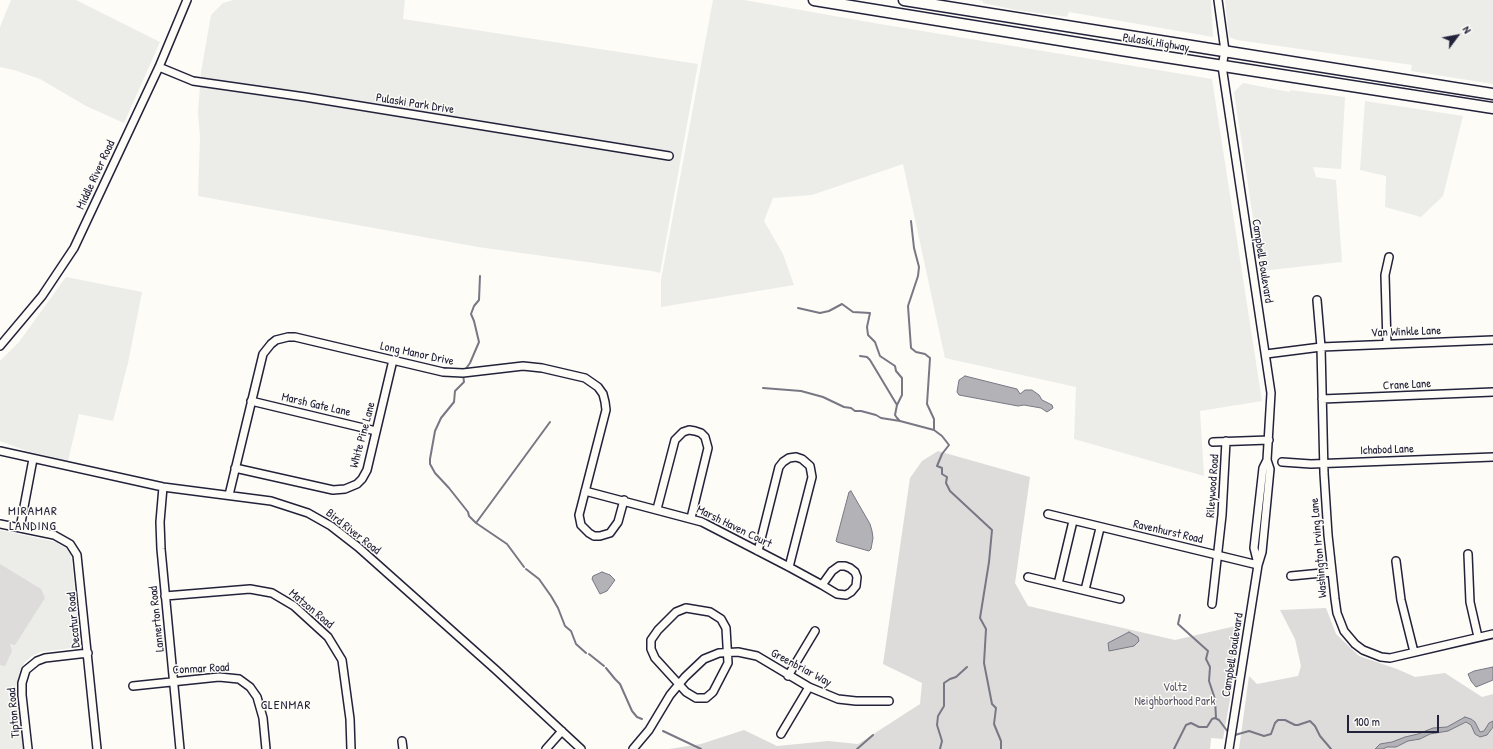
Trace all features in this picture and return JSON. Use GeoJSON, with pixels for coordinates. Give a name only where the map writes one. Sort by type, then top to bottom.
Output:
{"type":"FeatureCollection","features":[{"type":"Feature","properties":{"kind":"highway","name":"Pulaski Highway"},"geometry":{"type":"LineString","coordinates":[[814,0],[1493,108]]}},
{"type":"Feature","properties":{"kind":"highway","name":"Pulaski Highway"},"geometry":{"type":"LineString","coordinates":[[904,0],[1493,94]]}},
{"type":"Feature","properties":{"kind":"street","name":"Middle River Road"},"geometry":{"type":"LineString","coordinates":[[0,346],[42,296],[74,248],[159,67],[187,0]]}},
{"type":"Feature","properties":{"kind":"street","name":"Campbell Boulevard"},"geometry":{"type":"LineString","coordinates":[[1218,0],[1225,51],[1222,66],[1271,393],[1267,460],[1270,469],[1262,552],[1258,565],[1229,749]]}},
{"type":"Feature","properties":{"kind":"street","name":"Pulaski Park Drive"},"geometry":{"type":"LineString","coordinates":[[159,67],[193,81],[312,98],[670,156]]}},
{"type":"Feature","properties":{"kind":"street"},"geometry":{"type":"LineString","coordinates":[[1387,344],[1385,274],[1389,257]]}},
{"type":"Feature","properties":{"kind":"street","name":"Washington Irving Lane"},"geometry":{"type":"LineString","coordinates":[[1317,300],[1321,347],[1324,464],[1328,535],[1337,613],[1344,631],[1355,644],[1363,650],[1385,657],[1401,656],[1493,634]]}},
{"type":"Feature","properties":{"kind":"street","name":"Long Manor Drive"},"geometry":{"type":"LineString","coordinates":[[229,495],[263,354],[270,344],[282,338],[295,337],[443,372],[470,373],[513,366],[533,366],[585,378],[598,387],[605,402],[606,412],[579,515],[579,520],[584,530],[594,536],[605,535],[614,529],[618,522],[624,500]]}},
{"type":"Feature","properties":{"kind":"street","name":"Van Winkle Lane"},"geometry":{"type":"LineString","coordinates":[[1266,354],[1321,347],[1493,340]]}},
{"type":"Feature","properties":{"kind":"street","name":"White Pine Lane"},"geometry":{"type":"LineString","coordinates":[[235,468],[333,490],[345,490],[357,484],[365,474],[393,360]]}},
{"type":"Feature","properties":{"kind":"street","name":"Crane Lane"},"geometry":{"type":"LineString","coordinates":[[1322,400],[1493,392]]}},
{"type":"Feature","properties":{"kind":"street","name":"Marsh Gate Lane"},"geometry":{"type":"LineString","coordinates":[[251,401],[376,431]]}},
{"type":"Feature","properties":{"kind":"street"},"geometry":{"type":"LineString","coordinates":[[657,509],[675,440],[678,435],[683,432],[695,430],[705,437],[708,448],[691,518]]}},
{"type":"Feature","properties":{"kind":"street","name":"Rileywood Road"},"geometry":{"type":"LineString","coordinates":[[1213,442],[1269,440]]}},
{"type":"Feature","properties":{"kind":"street","name":"Rileywood Road"},"geometry":{"type":"LineString","coordinates":[[1212,604],[1222,515],[1226,441]]}},
{"type":"Feature","properties":{"kind":"street","name":"Bird River Road"},"geometry":{"type":"LineString","coordinates":[[0,451],[163,486],[271,501],[298,508],[313,515],[331,526],[358,547],[483,658],[581,749]]}},
{"type":"Feature","properties":{"kind":"street","name":"Ichabod Lane"},"geometry":{"type":"LineString","coordinates":[[1282,462],[1294,464],[1324,464],[1493,456]]}},
{"type":"Feature","properties":{"kind":"street"},"geometry":{"type":"LineString","coordinates":[[758,550],[779,467],[789,458],[796,457],[802,459],[810,466],[812,477],[789,567]]}},
{"type":"Feature","properties":{"kind":"street"},"geometry":{"type":"LineString","coordinates":[[20,528],[33,459]]}},
{"type":"Feature","properties":{"kind":"street","name":"Lannerton Road"},"geometry":{"type":"LineString","coordinates":[[163,486],[160,522],[165,596],[180,749]]}},
{"type":"Feature","properties":{"kind":"street","name":"Marsh Haven Court"},"geometry":{"type":"LineString","coordinates":[[585,491],[691,518],[713,527],[758,550],[837,594],[846,595],[851,592],[855,588],[857,577],[850,568],[839,566],[832,570],[822,585]]}},
{"type":"Feature","properties":{"kind":"street","name":"Ravenhurst Road"},"geometry":{"type":"LineString","coordinates":[[1048,514],[1100,528],[1258,565]]}},
{"type":"Feature","properties":{"kind":"street"},"geometry":{"type":"LineString","coordinates":[[1058,584],[1073,521]]}},
{"type":"Feature","properties":{"kind":"street","name":"Decatur Road"},"geometry":{"type":"LineString","coordinates":[[0,524],[54,535],[70,544],[78,555],[98,749]]}},
{"type":"Feature","properties":{"kind":"street"},"geometry":{"type":"LineString","coordinates":[[1085,590],[1100,528]]}},
{"type":"Feature","properties":{"kind":"street"},"geometry":{"type":"LineString","coordinates":[[1468,554],[1470,602],[1478,638]]}},
{"type":"Feature","properties":{"kind":"street"},"geometry":{"type":"LineString","coordinates":[[1396,560],[1401,600],[1414,652]]}},
{"type":"Feature","properties":{"kind":"street"},"geometry":{"type":"LineString","coordinates":[[1291,576],[1332,572]]}},
{"type":"Feature","properties":{"kind":"street"},"geometry":{"type":"LineString","coordinates":[[1028,577],[1120,598]]}},
{"type":"Feature","properties":{"kind":"street","name":"Matzon Road"},"geometry":{"type":"LineString","coordinates":[[165,596],[250,589],[272,593],[294,606],[328,637],[342,660],[350,718],[351,749]]}},
{"type":"Feature","properties":{"kind":"street"},"geometry":{"type":"LineString","coordinates":[[686,608],[710,612],[717,615],[721,619],[726,628],[728,652],[728,663],[726,668],[710,696],[706,698],[696,698],[686,692],[655,658],[650,645],[654,636],[676,612],[686,608]]}},
{"type":"Feature","properties":{"kind":"street"},"geometry":{"type":"LineString","coordinates":[[788,676],[815,630]]}},
{"type":"Feature","properties":{"kind":"street","name":"Greenbriar Way"},"geometry":{"type":"LineString","coordinates":[[633,749],[655,722],[670,695],[679,684],[704,659],[728,652],[746,653],[757,656],[788,676],[809,687],[846,701],[889,701]]}},
{"type":"Feature","properties":{"kind":"street","name":"Tipton Road"},"geometry":{"type":"LineString","coordinates":[[28,749],[22,695],[22,683],[26,670],[44,658],[88,653]]}},
{"type":"Feature","properties":{"kind":"street","name":"Conmar Road"},"geometry":{"type":"LineString","coordinates":[[133,686],[223,677],[239,679],[254,691],[261,706],[266,749]]}},
{"type":"Feature","properties":{"kind":"street"},"geometry":{"type":"LineString","coordinates":[[781,734],[809,687]]}},
{"type":"Feature","properties":{"kind":"street"},"geometry":{"type":"LineString","coordinates":[[546,749],[562,731]]}},
{"type":"Feature","properties":{"kind":"street"},"geometry":{"type":"LineString","coordinates":[[402,741],[403,749]]}},
{"type":"Feature","properties":{"kind":"shaded area"},"geometry":{"type":"Polygon","coordinates":[[[11,0],[76,0],[160,42],[124,123],[86,106],[40,79],[0,67],[0,27],[11,0]]]}},
{"type":"Feature","properties":{"kind":"shaded area"},"geometry":{"type":"Polygon","coordinates":[[[233,0],[405,0],[403,19],[698,64],[660,273],[478,247],[198,196],[200,137],[198,113],[201,72],[211,15],[223,3],[233,0]]]}},
{"type":"Feature","properties":{"kind":"shaded area"},"geometry":{"type":"Polygon","coordinates":[[[713,0],[744,0],[1212,79],[1262,401],[1200,411],[1204,476],[1074,439],[1076,387],[945,358],[903,164],[812,195],[773,198],[764,221],[783,254],[794,285],[661,307],[661,280],[713,0]]]}},
{"type":"Feature","properties":{"kind":"shaded area"},"geometry":{"type":"Polygon","coordinates":[[[978,0],[1211,0],[1213,37],[1069,12],[1067,17],[1016,10],[983,3],[983,1],[978,0]]]}},
{"type":"Feature","properties":{"kind":"shaded area"},"geometry":{"type":"Polygon","coordinates":[[[1225,0],[1493,0],[1493,84],[1411,71],[1412,65],[1237,40],[1229,37],[1225,0]]]}},
{"type":"Feature","properties":{"kind":"shaded area"},"geometry":{"type":"Polygon","coordinates":[[[1243,83],[1290,92],[1290,90],[1345,97],[1341,169],[1313,167],[1316,177],[1336,180],[1342,262],[1261,271],[1234,92],[1243,83]]]}},
{"type":"Feature","properties":{"kind":"shaded area"},"geometry":{"type":"Polygon","coordinates":[[[1365,101],[1463,116],[1443,196],[1421,217],[1385,207],[1386,176],[1360,170],[1365,101]]]}},
{"type":"Feature","properties":{"kind":"shaded area"},"geometry":{"type":"Polygon","coordinates":[[[66,277],[142,292],[128,363],[113,421],[79,414],[68,461],[27,451],[0,441],[0,361],[19,342],[66,277]]]}},
{"type":"Feature","properties":{"kind":"shaded area"},"geometry":{"type":"Polygon","coordinates":[[[965,376],[1017,389],[1020,394],[1025,390],[1032,390],[1039,395],[1042,400],[1052,405],[1053,408],[1047,412],[1041,408],[1024,405],[1018,406],[959,395],[957,392],[959,380],[965,376]]]}},
{"type":"Feature","properties":{"kind":"shaded area"},"geometry":{"type":"Polygon","coordinates":[[[851,491],[870,524],[873,538],[871,549],[869,551],[836,541],[849,492],[851,491]]]}},
{"type":"Feature","properties":{"kind":"shaded area"},"geometry":{"type":"Polygon","coordinates":[[[0,530],[56,542],[66,548],[71,555],[81,647],[40,652],[32,656],[24,663],[19,674],[17,694],[24,749],[0,749],[0,530]]]}},
{"type":"Feature","properties":{"kind":"shaded area"},"geometry":{"type":"Polygon","coordinates":[[[602,572],[610,575],[615,580],[607,591],[600,594],[592,579],[593,576],[602,572]]]}},
{"type":"Feature","properties":{"kind":"shaded area"},"geometry":{"type":"Polygon","coordinates":[[[1129,632],[1138,637],[1139,641],[1134,646],[1109,651],[1108,643],[1129,632]]]}},
{"type":"Feature","properties":{"kind":"shaded area"},"geometry":{"type":"Polygon","coordinates":[[[1493,667],[1493,680],[1476,687],[1468,674],[1474,671],[1493,667]]]}},
{"type":"Feature","properties":{"kind":"shaded area"},"geometry":{"type":"Polygon","coordinates":[[[1465,717],[1475,722],[1480,732],[1484,731],[1489,723],[1493,721],[1493,727],[1487,735],[1480,737],[1475,734],[1471,725],[1466,722],[1448,731],[1430,734],[1420,739],[1408,741],[1396,747],[1375,749],[1380,744],[1392,742],[1433,728],[1447,727],[1465,717]]]}},
{"type":"Feature","properties":{"kind":"green space","name":"Voltz Neighborhood Park"},"geometry":{"type":"Polygon","coordinates":[[[938,451],[1030,477],[1015,583],[1028,606],[1175,640],[1240,625],[1235,671],[1223,739],[1211,738],[1210,749],[669,749],[701,744],[744,730],[777,746],[828,741],[858,744],[920,704],[922,683],[883,664],[910,478],[922,461],[938,451]]]}},
{"type":"Feature","properties":{"kind":"green space"},"geometry":{"type":"Polygon","coordinates":[[[0,564],[41,589],[45,598],[15,645],[10,644],[12,651],[5,666],[0,665],[0,564]]]}},
{"type":"Feature","properties":{"kind":"green space"},"geometry":{"type":"Polygon","coordinates":[[[1326,608],[1336,634],[1359,656],[1415,677],[1445,673],[1482,697],[1493,694],[1493,749],[1239,749],[1249,676],[1257,684],[1298,676],[1301,666],[1295,639],[1280,610],[1326,608]]]}},
{"type":"Feature","properties":{"kind":"waterway"},"geometry":{"type":"LineString","coordinates":[[911,221],[914,248],[919,267],[918,276],[908,306],[911,348],[916,352],[925,354],[930,358],[927,404],[934,419],[934,430]]}},
{"type":"Feature","properties":{"kind":"waterway"},"geometry":{"type":"LineString","coordinates":[[465,370],[470,363],[479,342],[471,314],[474,306],[479,300],[480,276]]}},
{"type":"Feature","properties":{"kind":"waterway"},"geometry":{"type":"LineString","coordinates":[[798,308],[820,313],[829,311],[842,304],[853,312],[870,313],[867,327],[868,335],[875,342],[880,356],[895,366],[896,371],[902,378],[902,395],[897,405],[895,415],[899,420]]}},
{"type":"Feature","properties":{"kind":"waterway"},"geometry":{"type":"LineString","coordinates":[[860,356],[867,357],[870,360],[897,405]]}},
{"type":"Feature","properties":{"kind":"waterway"},"geometry":{"type":"LineString","coordinates":[[463,374],[464,382],[455,391],[454,402],[441,418],[435,431],[430,464],[435,473],[468,512],[469,516],[476,523],[507,544],[524,567]]}},
{"type":"Feature","properties":{"kind":"waterway"},"geometry":{"type":"LineString","coordinates":[[763,388],[801,391],[823,397],[855,411],[861,411],[881,418],[900,421],[934,430],[942,436],[949,445],[942,454],[937,466],[942,468],[942,474],[947,477],[946,483],[950,491],[992,530],[989,562],[980,618],[986,629],[984,663],[992,704],[996,708],[994,724],[1001,741],[1001,749]]}},
{"type":"Feature","properties":{"kind":"waterway"},"geometry":{"type":"LineString","coordinates":[[476,523],[550,422]]}},
{"type":"Feature","properties":{"kind":"waterway"},"geometry":{"type":"LineString","coordinates":[[526,569],[539,579],[558,608],[565,626],[571,631],[576,644],[586,653]]}},
{"type":"Feature","properties":{"kind":"waterway"},"geometry":{"type":"LineString","coordinates":[[1180,615],[1178,624],[1208,651],[1206,659],[1210,667],[1209,681],[1215,699],[1216,718]]}},
{"type":"Feature","properties":{"kind":"waterway"},"geometry":{"type":"LineString","coordinates":[[589,654],[604,666]]}},
{"type":"Feature","properties":{"kind":"waterway"},"geometry":{"type":"LineString","coordinates":[[940,749],[942,741],[937,725],[938,716],[944,706],[944,683],[956,677],[967,667]]}},
{"type":"Feature","properties":{"kind":"waterway"},"geometry":{"type":"LineString","coordinates":[[606,668],[620,684],[632,711],[637,717],[642,719]]}},
{"type":"Feature","properties":{"kind":"waterway"},"geometry":{"type":"LineString","coordinates":[[1174,749],[1186,725],[1191,723],[1199,727],[1207,727],[1212,719],[1215,718],[1219,720],[1228,732],[1235,735],[1249,731],[1264,736],[1271,734],[1275,723],[1278,720],[1285,720],[1295,725],[1310,721],[1331,749]]}},
{"type":"Feature","properties":{"kind":"waterway"},"geometry":{"type":"LineString","coordinates":[[663,731],[701,749]]}},
{"type":"Feature","properties":{"kind":"waterway"},"geometry":{"type":"LineString","coordinates":[[857,749],[873,735]]}},
{"type":"Feature","properties":{"kind":"district","name":"MIRAMAR LANDING"},"geometry":{"type":"Point","coordinates":[33,520]}},
{"type":"Feature","properties":{"kind":"district","name":"GLENMAR"},"geometry":{"type":"Point","coordinates":[286,706]}}]}
